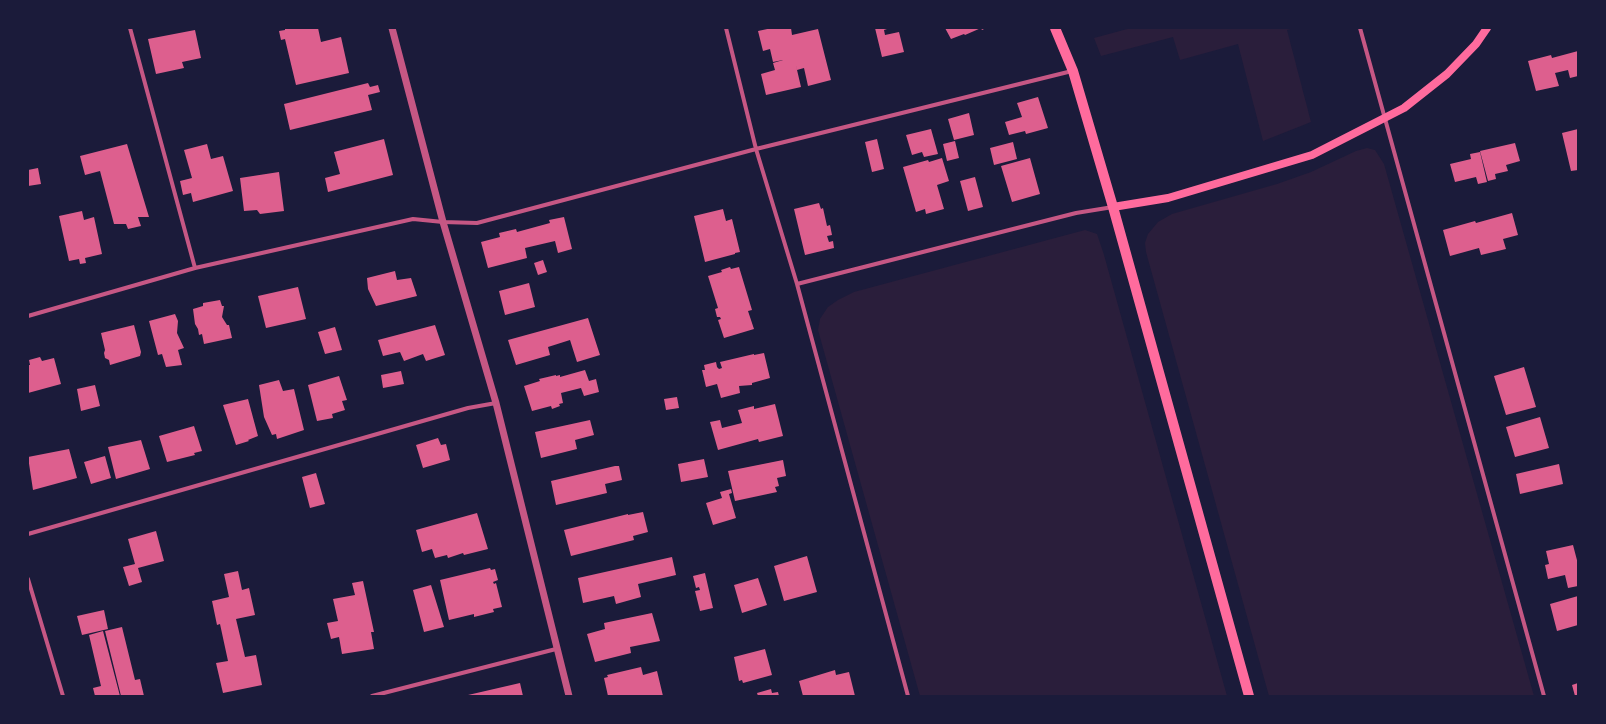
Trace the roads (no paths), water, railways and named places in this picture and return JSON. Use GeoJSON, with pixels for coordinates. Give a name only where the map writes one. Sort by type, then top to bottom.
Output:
{"type":"FeatureCollection","features":[{"type":"Feature","properties":{"kind":"main road"},"geometry":{"type":"LineString","coordinates":[[1055,28],[1073,71],[1113,207],[1249,696]]}},
{"type":"Feature","properties":{"kind":"main road"},"geometry":{"type":"LineString","coordinates":[[1113,207],[1168,198],[1312,155],[1404,108],[1447,74],[1476,44],[1487,28]]}},
{"type":"Feature","properties":{"kind":"street"},"geometry":{"type":"LineString","coordinates":[[130,28],[195,268]]}},
{"type":"Feature","properties":{"kind":"street"},"geometry":{"type":"LineString","coordinates":[[392,28],[443,222],[496,403],[556,649],[569,696]]}},
{"type":"Feature","properties":{"kind":"street"},"geometry":{"type":"LineString","coordinates":[[726,28],[756,149],[798,284],[908,696]]}},
{"type":"Feature","properties":{"kind":"street"},"geometry":{"type":"LineString","coordinates":[[1360,28],[1544,696]]}},
{"type":"Feature","properties":{"kind":"street"},"geometry":{"type":"LineString","coordinates":[[28,316],[195,268],[413,219],[477,223],[756,149],[1073,71]]}},
{"type":"Feature","properties":{"kind":"street"},"geometry":{"type":"LineString","coordinates":[[798,284],[1076,212],[1113,207]]}},
{"type":"Feature","properties":{"kind":"street"},"geometry":{"type":"LineString","coordinates":[[28,534],[468,408],[496,403]]}},
{"type":"Feature","properties":{"kind":"street"},"geometry":{"type":"LineString","coordinates":[[28,579],[63,696]]}},
{"type":"Feature","properties":{"kind":"street"},"geometry":{"type":"LineString","coordinates":[[372,696],[556,649]]}}]}
